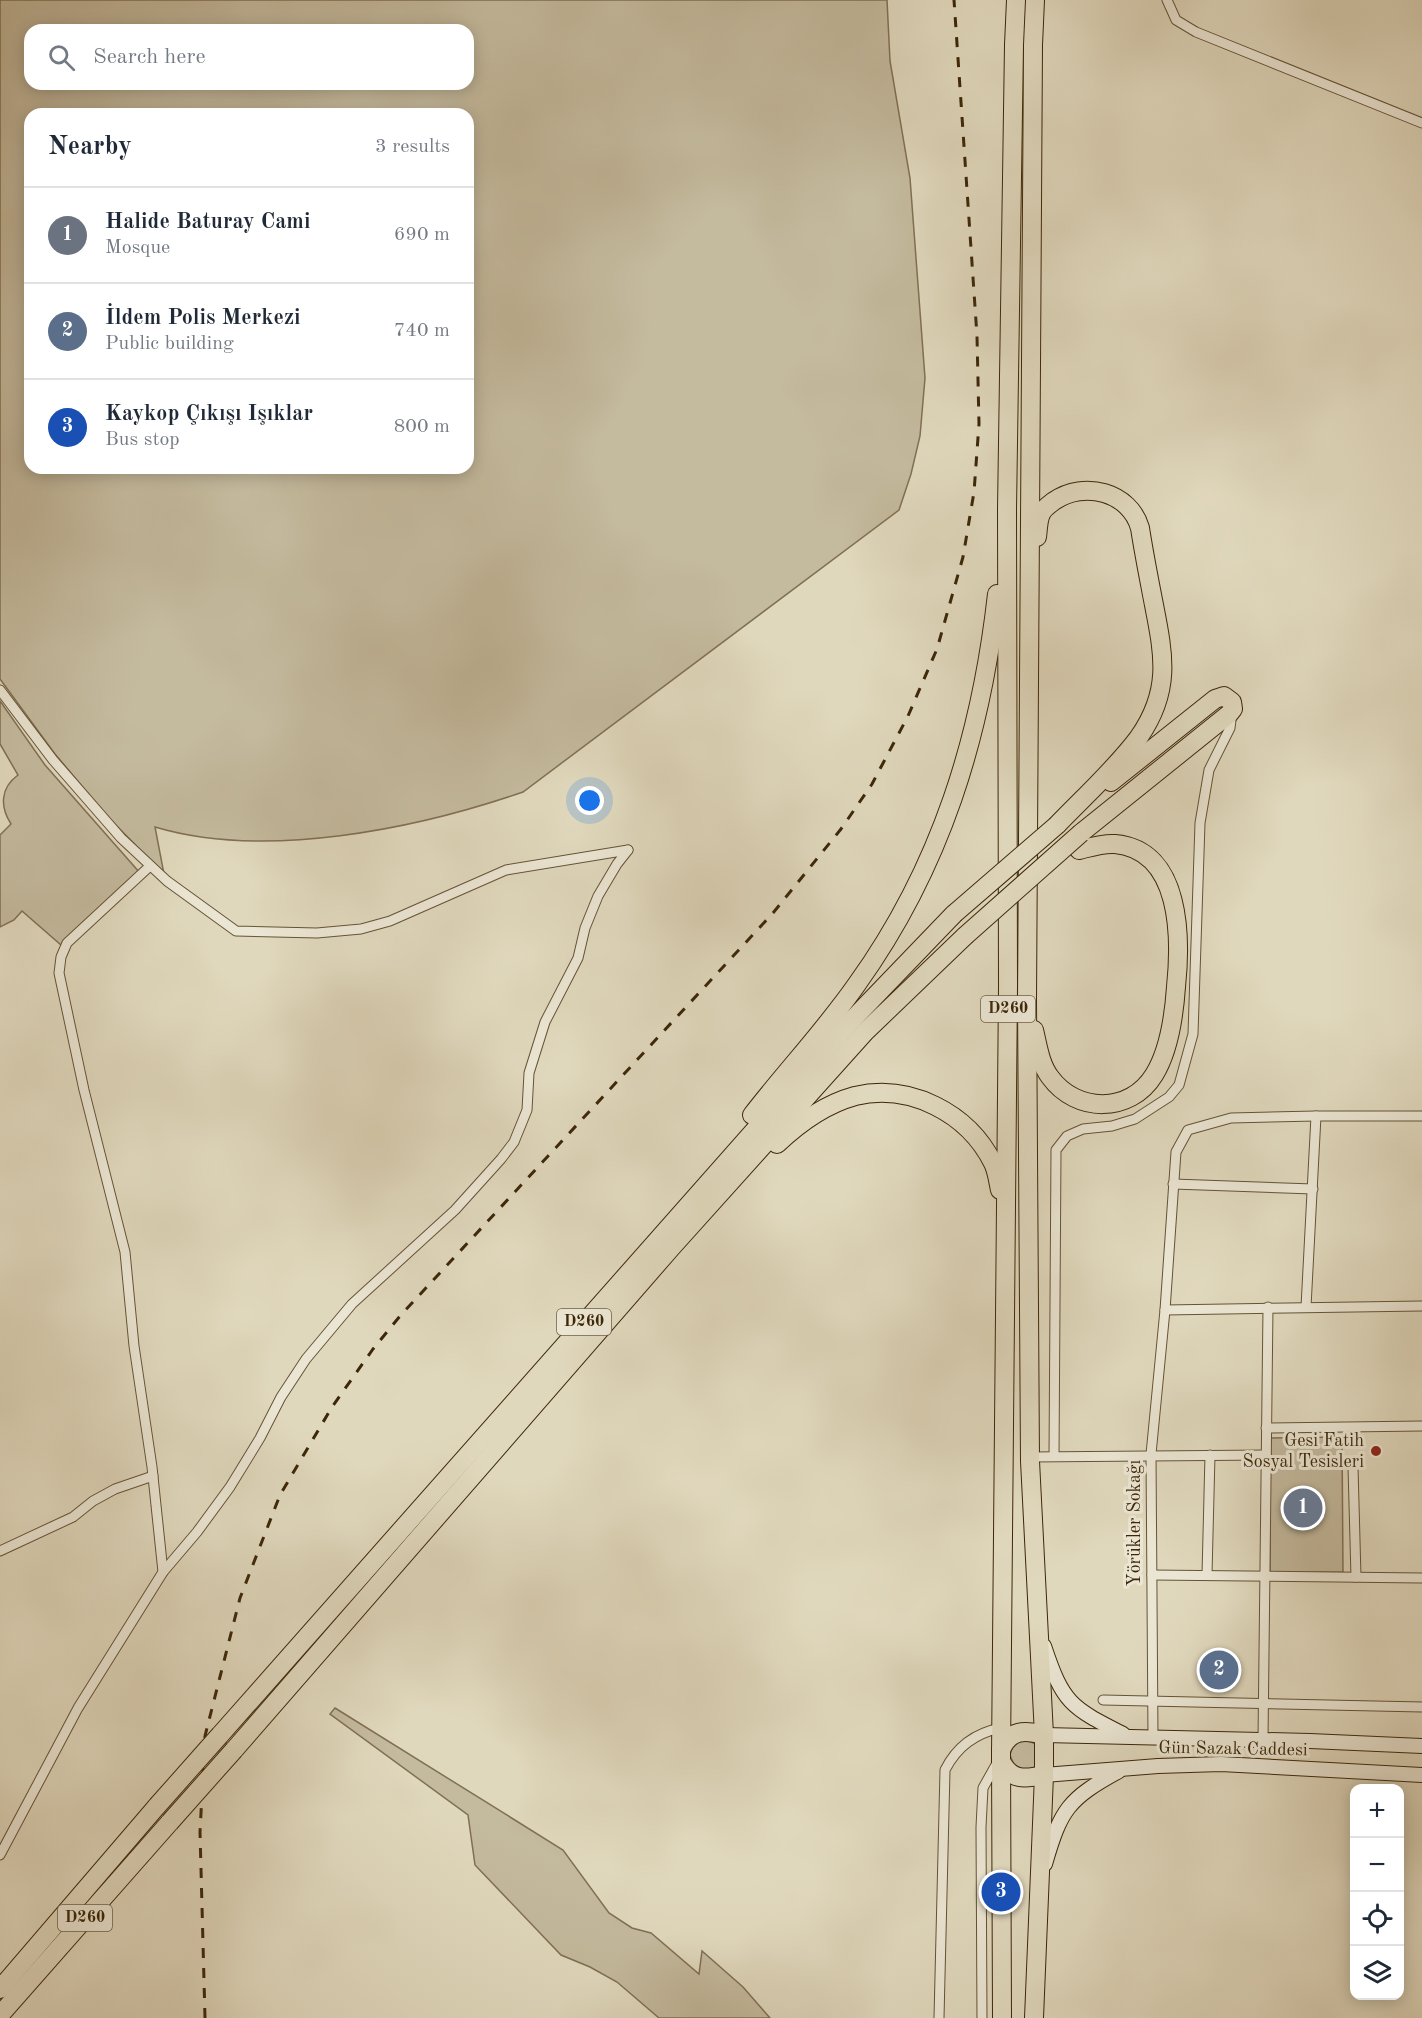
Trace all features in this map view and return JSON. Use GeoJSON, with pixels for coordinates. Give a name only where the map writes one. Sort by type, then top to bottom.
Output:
{"type":"FeatureCollection","features":[{"type":"Feature","properties":{"kind":"highway","name":"D260"},"geometry":{"type":"LineString","coordinates":[[1002,2018],[1001,1728],[1007,1218],[1007,509],[1016,0]]}},
{"type":"Feature","properties":{"kind":"highway","name":"D260"},"geometry":{"type":"LineString","coordinates":[[1034,2018],[1044,1775],[1030,1457],[1027,1000],[1035,0]]}},
{"type":"Feature","properties":{"kind":"highway"},"geometry":{"type":"LineString","coordinates":[[1029,595],[1040,514],[1052,502],[1073,492],[1093,490],[1112,496],[1131,510],[1140,528],[1163,651],[1161,685],[1155,708],[1137,739],[1057,825]]}},
{"type":"Feature","properties":{"kind":"highway"},"geometry":{"type":"LineString","coordinates":[[664,1243],[761,1103],[857,984],[891,933],[919,884],[939,840],[954,797],[977,715],[995,612],[1007,509]]}},
{"type":"Feature","properties":{"kind":"highway"},"geometry":{"type":"LineString","coordinates":[[1057,825],[1215,699],[1224,696],[1230,699],[1233,705],[1232,712],[1080,842]]}},
{"type":"Feature","properties":{"kind":"highway","name":"D260"},"geometry":{"type":"LineString","coordinates":[[0,2015],[234,1750],[853,1019],[954,914],[1057,825]]}},
{"type":"Feature","properties":{"kind":"highway","name":"D260"},"geometry":{"type":"LineString","coordinates":[[0,1989],[220,1735],[664,1243],[865,1032],[965,936],[1080,842]]}},
{"type":"Feature","properties":{"kind":"highway"},"geometry":{"type":"LineString","coordinates":[[1027,1000],[1043,1064],[1056,1085],[1069,1095],[1093,1105],[1112,1104],[1135,1094],[1155,1074],[1167,1040],[1177,977],[1178,935],[1170,890],[1157,867],[1145,856],[1129,848],[1112,844],[1080,842]]}},
{"type":"Feature","properties":{"kind":"highway"},"geometry":{"type":"LineString","coordinates":[[664,1243],[798,1126],[834,1104],[853,1097],[872,1094],[902,1096],[924,1101],[941,1108],[963,1124],[976,1138],[994,1165],[1007,1218]]}},
{"type":"Feature","properties":{"kind":"highway"},"geometry":{"type":"LineString","coordinates":[[1044,1735],[1028,1731],[1016,1732],[1007,1739],[1001,1756],[1007,1771],[1017,1778],[1028,1779],[1044,1775]]}},
{"type":"Feature","properties":{"kind":"street"},"geometry":{"type":"LineString","coordinates":[[1167,0],[1176,20],[1196,32],[1422,123]]}},
{"type":"Feature","properties":{"kind":"street"},"geometry":{"type":"LineString","coordinates":[[0,690],[76,788],[150,866],[167,882],[236,930],[332,933],[362,929],[390,921],[506,870],[628,850],[598,896],[585,928],[578,958],[546,1022],[529,1073],[527,1110],[514,1142],[455,1210],[352,1304],[321,1340],[281,1397],[260,1438],[230,1487],[197,1532],[163,1572],[78,1708],[0,1855]]}},
{"type":"Feature","properties":{"kind":"street"},"geometry":{"type":"LineString","coordinates":[[1054,1456],[1056,1150],[1067,1136],[1083,1129],[1112,1126],[1135,1119],[1169,1097],[1179,1085],[1193,1034],[1200,823],[1209,770],[1230,728],[1232,712]]}},
{"type":"Feature","properties":{"kind":"street"},"geometry":{"type":"LineString","coordinates":[[150,866],[67,943],[61,957],[59,973],[87,1101],[125,1252],[134,1346],[153,1476],[163,1572]]}},
{"type":"Feature","properties":{"kind":"street"},"geometry":{"type":"LineString","coordinates":[[1306,1307],[1316,1116]]}},
{"type":"Feature","properties":{"kind":"street","name":"Yörükler Sokağı"},"geometry":{"type":"LineString","coordinates":[[1153,1738],[1151,1454],[1165,1310],[1176,1152],[1188,1130],[1231,1118],[1422,1116]]}},
{"type":"Feature","properties":{"kind":"street"},"geometry":{"type":"LineString","coordinates":[[1173,1185],[1313,1189]]}},
{"type":"Feature","properties":{"kind":"street"},"geometry":{"type":"LineString","coordinates":[[1165,1310],[1422,1306]]}},
{"type":"Feature","properties":{"kind":"street"},"geometry":{"type":"LineString","coordinates":[[1263,1740],[1268,1307]]}},
{"type":"Feature","properties":{"kind":"street"},"geometry":{"type":"LineString","coordinates":[[1266,1428],[1422,1426]]}},
{"type":"Feature","properties":{"kind":"street"},"geometry":{"type":"LineString","coordinates":[[1030,1457],[1151,1454],[1266,1455]]}},
{"type":"Feature","properties":{"kind":"street"},"geometry":{"type":"LineString","coordinates":[[1207,1575],[1210,1455]]}},
{"type":"Feature","properties":{"kind":"street"},"geometry":{"type":"LineString","coordinates":[[1353,1467],[1356,1577]]}},
{"type":"Feature","properties":{"kind":"street"},"geometry":{"type":"LineString","coordinates":[[0,1551],[73,1517],[115,1489],[153,1476]]}},
{"type":"Feature","properties":{"kind":"street"},"geometry":{"type":"LineString","coordinates":[[1152,1575],[1422,1578]]}},
{"type":"Feature","properties":{"kind":"street"},"geometry":{"type":"LineString","coordinates":[[1039,1629],[1056,1681],[1069,1701],[1089,1716],[1128,1736]]}},
{"type":"Feature","properties":{"kind":"street"},"geometry":{"type":"LineString","coordinates":[[1103,1700],[1422,1707]]}},
{"type":"Feature","properties":{"kind":"street"},"geometry":{"type":"LineString","coordinates":[[939,2018],[945,1770],[950,1760],[964,1744],[981,1733],[1001,1728]]}},
{"type":"Feature","properties":{"kind":"street","name":"Gün Sazak Caddesi"},"geometry":{"type":"LineString","coordinates":[[1044,1735],[1422,1746]]}},
{"type":"Feature","properties":{"kind":"street"},"geometry":{"type":"LineString","coordinates":[[982,2018],[981,1827],[983,1788],[1001,1756]]}},
{"type":"Feature","properties":{"kind":"street","name":"Gün Sazak Caddesi"},"geometry":{"type":"LineString","coordinates":[[1044,1775],[1125,1768],[1221,1764],[1422,1775]]}},
{"type":"Feature","properties":{"kind":"street"},"geometry":{"type":"LineString","coordinates":[[1040,1884],[1055,1830],[1067,1809],[1087,1790],[1125,1768]]}},
{"type":"Feature","properties":{"kind":"shaded area"},"geometry":{"type":"Polygon","coordinates":[[[0,0],[887,0],[890,61],[910,178],[925,378],[920,436],[899,510],[523,792],[481,805],[389,828],[340,836],[292,840],[244,841],[198,836],[155,827],[164,874],[107,816],[55,754],[0,679],[0,0]]]}},
{"type":"Feature","properties":{"kind":"shaded area"},"geometry":{"type":"Polygon","coordinates":[[[0,701],[45,765],[140,873],[61,945],[22,911],[14,920],[0,927],[0,835],[11,824],[5,811],[4,798],[8,786],[18,775],[0,744],[0,701]]]}},
{"type":"Feature","properties":{"kind":"shaded area"},"geometry":{"type":"Polygon","coordinates":[[[1342,1437],[1343,1572],[1270,1573],[1270,1438],[1342,1437]]]}},
{"type":"Feature","properties":{"kind":"shaded area"},"geometry":{"type":"Polygon","coordinates":[[[335,1708],[563,1850],[609,1913],[632,1928],[651,1933],[699,1974],[702,1951],[743,1987],[770,2018],[659,2018],[617,1982],[561,1955],[475,1865],[468,1815],[330,1714],[335,1708]]]}},
{"type":"Feature","properties":{"kind":"shaded area"},"geometry":{"type":"Polygon","coordinates":[[[1023,1739],[1036,1744],[1037,1765],[1029,1769],[1014,1765],[1010,1755],[1013,1745],[1023,1739]]]}},
{"type":"Feature","properties":{"kind":"railway"},"geometry":{"type":"LineString","coordinates":[[205,2018],[200,1832],[205,1736],[240,1598],[280,1495],[332,1407],[373,1349],[400,1316],[773,913],[841,829],[872,784],[908,716],[937,649],[963,557],[974,492],[979,424],[977,336],[954,0]]}},
{"type":"Feature","properties":{"kind":"place","name":"Gesi Fatih Sosyal Tesisleri"},"geometry":{"type":"Point","coordinates":[1376,1451]}},
{"type":"Feature","properties":{"kind":"place","name":"Halide Baturay Cami"},"geometry":{"type":"Point","coordinates":[1303,1508]}},
{"type":"Feature","properties":{"kind":"place","name":"İldem Polis Merkezi"},"geometry":{"type":"Point","coordinates":[1219,1670]}},
{"type":"Feature","properties":{"kind":"place","name":"Kaykop Çıkışı Işıklar"},"geometry":{"type":"Point","coordinates":[1001,1892]}}]}
